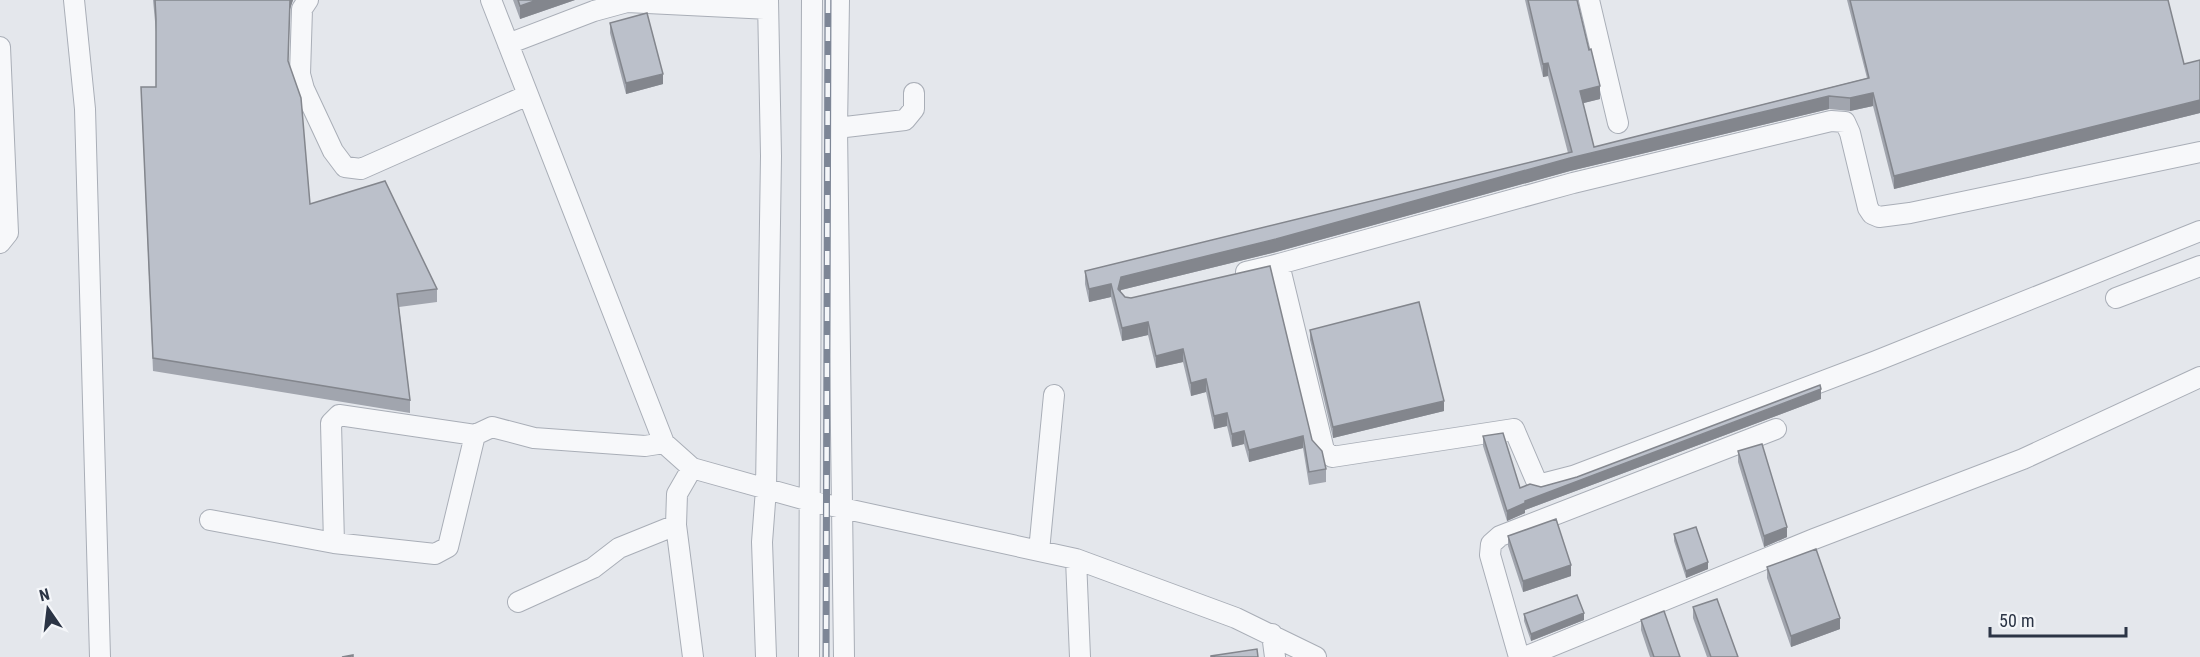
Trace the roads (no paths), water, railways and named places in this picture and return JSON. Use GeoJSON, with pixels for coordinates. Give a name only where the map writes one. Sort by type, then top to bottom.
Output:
{"type":"FeatureCollection","features":[{"type":"Feature","properties":{"kind":"street"},"geometry":{"type":"LineString","coordinates":[[74,0],[85,109],[100,657]]}},
{"type":"Feature","properties":{"kind":"street"},"geometry":{"type":"LineString","coordinates":[[308,0],[302,9],[300,74],[304,89],[333,151],[345,167],[361,169],[528,95]]}},
{"type":"Feature","properties":{"kind":"street"},"geometry":{"type":"LineString","coordinates":[[491,0],[664,443],[692,468],[810,501],[1076,559],[1236,618],[1316,657]]}},
{"type":"Feature","properties":{"kind":"street"},"geometry":{"type":"LineString","coordinates":[[809,657],[812,0]]}},
{"type":"Feature","properties":{"kind":"street"},"geometry":{"type":"LineString","coordinates":[[839,0],[837,128],[844,657]]}},
{"type":"Feature","properties":{"kind":"street"},"geometry":{"type":"LineString","coordinates":[[1589,0],[1618,123]]}},
{"type":"Feature","properties":{"kind":"street"},"geometry":{"type":"LineString","coordinates":[[508,44],[594,11],[627,1],[768,4],[771,156],[766,489],[762,542],[766,657]]}},
{"type":"Feature","properties":{"kind":"street"},"geometry":{"type":"LineString","coordinates":[[0,47],[8,233],[0,243]]}},
{"type":"Feature","properties":{"kind":"street"},"geometry":{"type":"LineString","coordinates":[[837,128],[905,120],[914,109],[914,93]]}},
{"type":"Feature","properties":{"kind":"street"},"geometry":{"type":"LineString","coordinates":[[1233,275],[1562,186],[1832,121],[1845,122],[1850,133],[1868,207],[1872,214],[1879,217],[1910,213],[2200,152]]}},
{"type":"Feature","properties":{"kind":"street"},"geometry":{"type":"LineString","coordinates":[[1279,264],[1324,450],[1332,457],[1514,429],[1538,485],[1573,476],[1887,356],[2200,231]]}},
{"type":"Feature","properties":{"kind":"street"},"geometry":{"type":"LineString","coordinates":[[2116,298],[2200,266]]}},
{"type":"Feature","properties":{"kind":"street"},"geometry":{"type":"LineString","coordinates":[[1526,657],[1814,538],[2023,459],[2200,377]]}},
{"type":"Feature","properties":{"kind":"street"},"geometry":{"type":"LineString","coordinates":[[1039,551],[1054,394]]}},
{"type":"Feature","properties":{"kind":"street"},"geometry":{"type":"LineString","coordinates":[[334,543],[331,423],[334,417],[339,415],[475,435],[492,427],[534,438],[645,446],[664,443]]}},
{"type":"Feature","properties":{"kind":"street"},"geometry":{"type":"LineString","coordinates":[[1519,657],[1490,555],[1491,544],[1500,536],[1776,429]]}},
{"type":"Feature","properties":{"kind":"street"},"geometry":{"type":"LineString","coordinates":[[210,520],[334,543],[435,554],[443,552],[448,547],[475,435]]}},
{"type":"Feature","properties":{"kind":"street"},"geometry":{"type":"LineString","coordinates":[[692,468],[677,494],[676,525],[693,657]]}},
{"type":"Feature","properties":{"kind":"street"},"geometry":{"type":"LineString","coordinates":[[518,602],[593,568],[619,548],[676,525]]}},
{"type":"Feature","properties":{"kind":"street"},"geometry":{"type":"LineString","coordinates":[[1076,559],[1080,657]]}},
{"type":"Feature","properties":{"kind":"street"},"geometry":{"type":"LineString","coordinates":[[1272,634],[1275,657]]}},
{"type":"Feature","properties":{"kind":"railway"},"geometry":{"type":"LineString","coordinates":[[826,657],[828,0]]}}]}
